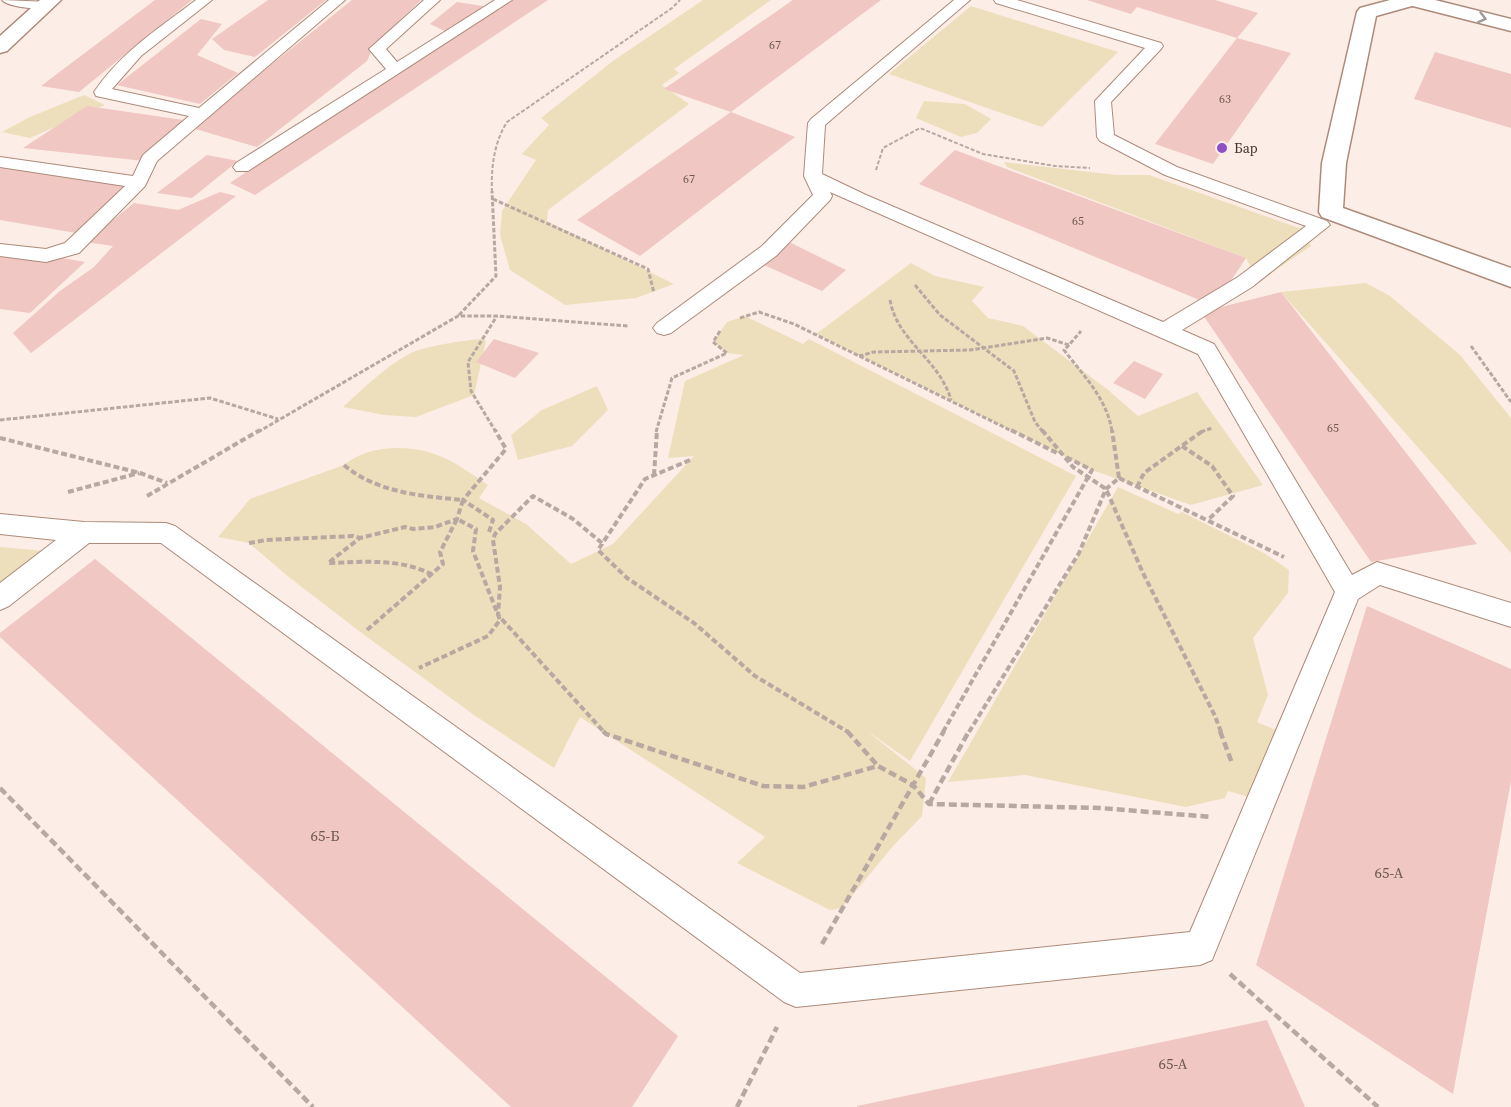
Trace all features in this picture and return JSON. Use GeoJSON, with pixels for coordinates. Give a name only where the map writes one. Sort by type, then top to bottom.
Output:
{"type":"FeatureCollection","features":[{"type":"Feature","properties":{"kind":"street"},"geometry":{"type":"LineString","coordinates":[[1511,26],[1412,0],[1367,12],[1334,163],[1326,219],[1511,278]]}},
{"type":"Feature","properties":{"kind":"street"},"geometry":{"type":"LineString","coordinates":[[0,47],[48,2]]}},
{"type":"Feature","properties":{"kind":"lane"},"geometry":{"type":"LineString","coordinates":[[9,0],[48,2]]}},
{"type":"Feature","properties":{"kind":"lane"},"geometry":{"type":"LineString","coordinates":[[202,114],[102,92],[110,78],[129,59],[205,0]]}},
{"type":"Feature","properties":{"kind":"lane"},"geometry":{"type":"LineString","coordinates":[[0,250],[48,257],[60,255],[72,248],[139,182],[149,159],[338,0]]}},
{"type":"Feature","properties":{"kind":"lane"},"geometry":{"type":"LineString","coordinates":[[395,69],[376,49],[433,0]]}},
{"type":"Feature","properties":{"kind":"lane"},"geometry":{"type":"LineString","coordinates":[[664,328],[770,251],[824,196],[813,176],[818,123],[963,0]]}},
{"type":"Feature","properties":{"kind":"lane"},"geometry":{"type":"LineString","coordinates":[[1001,0],[1155,46],[1104,101],[1106,137],[1171,171],[1326,219]]}},
{"type":"Feature","properties":{"kind":"lane"},"geometry":{"type":"LineString","coordinates":[[242,167],[496,2]]}},
{"type":"Feature","properties":{"kind":"lane"},"geometry":{"type":"LineString","coordinates":[[0,162],[139,182]]}},
{"type":"Feature","properties":{"kind":"lane"},"geometry":{"type":"LineString","coordinates":[[813,176],[870,204],[1206,349],[1348,591]]}},
{"type":"Feature","properties":{"kind":"lane"},"geometry":{"type":"LineString","coordinates":[[1164,331],[1245,282],[1326,219]]}},
{"type":"Feature","properties":{"kind":"lane"},"geometry":{"type":"LineString","coordinates":[[0,524],[84,532],[166,533],[795,990],[1200,948],[1348,591],[1377,573],[1511,615]]}},
{"type":"Feature","properties":{"kind":"lane"},"geometry":{"type":"LineString","coordinates":[[0,598],[84,532]]}},
{"type":"Feature","properties":{"kind":"path"},"geometry":{"type":"LineString","coordinates":[[140,500],[458,316],[496,276],[491,177],[497,138],[507,122],[672,8],[680,0]]}},
{"type":"Feature","properties":{"kind":"path"},"geometry":{"type":"LineString","coordinates":[[875,179],[883,148],[920,128],[983,154],[1055,166],[1099,168]]}},
{"type":"Feature","properties":{"kind":"path"},"geometry":{"type":"LineString","coordinates":[[458,316],[497,316],[664,328],[648,269],[493,199]]}},
{"type":"Feature","properties":{"kind":"path"},"geometry":{"type":"LineString","coordinates":[[690,460],[645,479],[598,550],[627,578],[694,623],[755,676],[846,730],[878,766],[913,785],[929,804],[1100,808],[1253,821],[1215,716],[1143,573],[1106,489],[1072,467],[1035,422],[1014,371],[940,315],[915,285]]}},
{"type":"Feature","properties":{"kind":"path"},"geometry":{"type":"LineString","coordinates":[[890,300],[895,320],[942,376],[950,392],[951,401]]}},
{"type":"Feature","properties":{"kind":"path"},"geometry":{"type":"LineString","coordinates":[[736,319],[759,312],[794,324],[1092,470],[795,990],[737,1107]]}},
{"type":"Feature","properties":{"kind":"path"},"geometry":{"type":"LineString","coordinates":[[363,634],[443,564],[440,552],[457,519],[463,500],[506,449],[471,391],[468,362],[497,316]]}},
{"type":"Feature","properties":{"kind":"path"},"geometry":{"type":"LineString","coordinates":[[1087,323],[1064,350],[1097,392],[1111,422],[1119,478]]}},
{"type":"Feature","properties":{"kind":"path"},"geometry":{"type":"LineString","coordinates":[[654,475],[656,433],[672,378],[727,354],[713,342],[722,329]]}},
{"type":"Feature","properties":{"kind":"path"},"geometry":{"type":"LineString","coordinates":[[859,356],[874,352],[970,350],[1047,338],[1069,345]]}},
{"type":"Feature","properties":{"kind":"path"},"geometry":{"type":"LineString","coordinates":[[1471,346],[1511,402]]}},
{"type":"Feature","properties":{"kind":"path"},"geometry":{"type":"LineString","coordinates":[[0,420],[210,398],[279,419]]}},
{"type":"Feature","properties":{"kind":"path"},"geometry":{"type":"LineString","coordinates":[[0,438],[140,473],[168,483]]}},
{"type":"Feature","properties":{"kind":"path"},"geometry":{"type":"LineString","coordinates":[[1137,487],[1144,473],[1153,466],[1181,446],[1189,449],[1218,470],[1233,496],[1209,519]]}},
{"type":"Feature","properties":{"kind":"path"},"geometry":{"type":"LineString","coordinates":[[344,465],[361,479],[388,487],[435,497],[463,500],[493,520],[489,532]]}},
{"type":"Feature","properties":{"kind":"path"},"geometry":{"type":"LineString","coordinates":[[1119,478],[1209,519],[1288,560]]}},
{"type":"Feature","properties":{"kind":"path"},"geometry":{"type":"LineString","coordinates":[[929,804],[955,754],[1079,553],[1106,489],[1119,478]]}},
{"type":"Feature","properties":{"kind":"path"},"geometry":{"type":"LineString","coordinates":[[498,615],[501,598],[493,540],[495,534],[533,496],[573,519],[602,543]]}},
{"type":"Feature","properties":{"kind":"path"},"geometry":{"type":"LineString","coordinates":[[413,671],[488,636],[500,620],[473,551],[476,529],[457,519],[435,527],[414,530],[405,527],[360,538],[328,563],[404,564],[422,568],[431,574]]}},
{"type":"Feature","properties":{"kind":"path"},"geometry":{"type":"LineString","coordinates":[[249,543],[266,540],[353,536],[360,538]]}},
{"type":"Feature","properties":{"kind":"path"},"geometry":{"type":"LineString","coordinates":[[498,615],[606,734],[763,786],[803,787],[878,766]]}},
{"type":"Feature","properties":{"kind":"path"},"geometry":{"type":"LineString","coordinates":[[0,788],[313,1107]]}},
{"type":"Feature","properties":{"kind":"path"},"geometry":{"type":"LineString","coordinates":[[1200,948],[1378,1107]]}},
{"type":"Feature","properties":{"kind":"shaded area"},"geometry":{"type":"Polygon","coordinates":[[[703,0],[771,0],[674,69],[679,73],[662,85],[689,104],[548,210],[547,221],[674,284],[636,298],[565,305],[510,270],[500,235],[502,211],[536,160],[522,154],[549,125],[541,118],[613,61],[703,0]]]}},
{"type":"Feature","properties":{"kind":"shaded area"},"geometry":{"type":"Polygon","coordinates":[[[971,6],[1118,52],[1042,127],[889,74],[971,6]]]}},
{"type":"Feature","properties":{"kind":"shaded area"},"geometry":{"type":"Polygon","coordinates":[[[84,95],[105,105],[30,138],[2,132],[30,117],[84,95]]]}},
{"type":"Feature","properties":{"kind":"shaded area"},"geometry":{"type":"Polygon","coordinates":[[[924,101],[965,104],[991,119],[977,133],[961,137],[916,118],[924,101]]]}},
{"type":"Feature","properties":{"kind":"shaded area"},"geometry":{"type":"Polygon","coordinates":[[[1004,162],[1116,175],[1149,175],[1302,229],[1311,246],[1258,282],[1246,258],[1007,167],[1004,162]]]}},
{"type":"Feature","properties":{"kind":"shaded area"},"geometry":{"type":"Polygon","coordinates":[[[911,263],[935,276],[984,287],[972,301],[988,318],[1023,326],[1107,389],[1138,416],[1197,392],[1263,485],[1191,505],[1092,470],[816,334],[911,263]]]}},
{"type":"Feature","properties":{"kind":"shaded area"},"geometry":{"type":"Polygon","coordinates":[[[1366,283],[1390,296],[1460,355],[1511,418],[1511,553],[1281,292],[1366,283]]]}},
{"type":"Feature","properties":{"kind":"shaded area"},"geometry":{"type":"Polygon","coordinates":[[[745,316],[803,344],[809,339],[1076,476],[910,761],[866,730],[926,778],[922,816],[893,846],[842,908],[830,910],[737,863],[765,837],[580,717],[554,768],[474,715],[363,634],[249,543],[218,537],[250,499],[344,465],[365,453],[403,448],[440,456],[488,485],[479,498],[526,524],[571,564],[613,544],[694,456],[668,458],[685,381],[744,355],[727,353],[713,342],[727,322],[745,316]]]}},
{"type":"Feature","properties":{"kind":"shaded area"},"geometry":{"type":"Polygon","coordinates":[[[483,339],[486,341],[474,395],[416,417],[384,415],[343,407],[383,371],[409,354],[434,346],[483,339]]]}},
{"type":"Feature","properties":{"kind":"shaded area"},"geometry":{"type":"Polygon","coordinates":[[[597,386],[608,410],[572,446],[518,460],[511,435],[542,410],[597,386]]]}},
{"type":"Feature","properties":{"kind":"shaded area"},"geometry":{"type":"Polygon","coordinates":[[[1118,487],[1178,514],[1182,512],[1264,553],[1289,570],[1288,593],[1253,638],[1268,695],[1257,722],[1281,732],[1252,798],[1228,791],[1225,798],[1186,807],[1025,775],[948,782],[1118,487]]]}},
{"type":"Feature","properties":{"kind":"shaded area"},"geometry":{"type":"Polygon","coordinates":[[[0,547],[46,551],[0,598],[0,547]]]}},
{"type":"Feature","properties":{"kind":"building"},"geometry":{"type":"Polygon","coordinates":[[[155,0],[192,0],[79,92],[41,86],[155,0]]]}},
{"type":"Feature","properties":{"kind":"building"},"geometry":{"type":"Polygon","coordinates":[[[268,0],[326,0],[255,57],[224,50],[212,39],[268,0]]]}},
{"type":"Feature","properties":{"kind":"building"},"geometry":{"type":"Polygon","coordinates":[[[352,0],[421,0],[374,45],[367,61],[257,147],[192,128],[352,0]]]}},
{"type":"Feature","properties":{"kind":"building"},"geometry":{"type":"Polygon","coordinates":[[[511,0],[548,0],[255,195],[230,183],[348,102],[511,0]]]}},
{"type":"Feature","properties":{"kind":"building"},"geometry":{"type":"Polygon","coordinates":[[[793,0],[881,0],[731,112],[664,89],[793,0]]]}},
{"type":"Feature","properties":{"kind":"building"},"geometry":{"type":"Polygon","coordinates":[[[1087,0],[1215,0],[1258,13],[1237,38],[1137,7],[1131,14],[1087,0]]]}},
{"type":"Feature","properties":{"kind":"building"},"geometry":{"type":"Polygon","coordinates":[[[457,2],[489,7],[451,34],[430,24],[457,2]]]}},
{"type":"Feature","properties":{"kind":"building"},"geometry":{"type":"Polygon","coordinates":[[[201,19],[222,24],[197,55],[238,73],[200,104],[117,85],[201,19]]]}},
{"type":"Feature","properties":{"kind":"building"},"geometry":{"type":"Polygon","coordinates":[[[1237,38],[1291,53],[1213,164],[1155,144],[1237,38]]]}},
{"type":"Feature","properties":{"kind":"building"},"geometry":{"type":"Polygon","coordinates":[[[1435,52],[1511,74],[1511,128],[1414,99],[1435,52]]]}},
{"type":"Feature","properties":{"kind":"building"},"geometry":{"type":"Polygon","coordinates":[[[87,106],[183,120],[144,161],[23,148],[87,106]]]}},
{"type":"Feature","properties":{"kind":"building"},"geometry":{"type":"Polygon","coordinates":[[[731,112],[795,137],[640,256],[577,220],[731,112]]]}},
{"type":"Feature","properties":{"kind":"building"},"geometry":{"type":"Polygon","coordinates":[[[955,150],[1246,258],[1214,306],[919,184],[955,150]]]}},
{"type":"Feature","properties":{"kind":"building"},"geometry":{"type":"Polygon","coordinates":[[[207,155],[238,161],[192,198],[157,193],[207,155]]]}},
{"type":"Feature","properties":{"kind":"building"},"geometry":{"type":"Polygon","coordinates":[[[0,166],[130,186],[82,234],[0,220],[0,166]]]}},
{"type":"Feature","properties":{"kind":"building"},"geometry":{"type":"Polygon","coordinates":[[[220,192],[236,196],[31,353],[13,333],[60,291],[94,267],[113,246],[86,242],[134,203],[178,210],[220,192]]]}},
{"type":"Feature","properties":{"kind":"building"},"geometry":{"type":"Polygon","coordinates":[[[789,242],[846,270],[822,291],[764,265],[789,242]]]}},
{"type":"Feature","properties":{"kind":"building"},"geometry":{"type":"Polygon","coordinates":[[[0,247],[85,262],[30,313],[0,309],[0,247]]]}},
{"type":"Feature","properties":{"kind":"building"},"geometry":{"type":"Polygon","coordinates":[[[1281,292],[1477,544],[1371,562],[1201,312],[1281,292]]]}},
{"type":"Feature","properties":{"kind":"building"},"geometry":{"type":"Polygon","coordinates":[[[494,339],[539,353],[515,378],[476,362],[494,339]]]}},
{"type":"Feature","properties":{"kind":"building"},"geometry":{"type":"Polygon","coordinates":[[[1134,361],[1163,374],[1145,399],[1113,383],[1134,361]]]}},
{"type":"Feature","properties":{"kind":"building"},"geometry":{"type":"Polygon","coordinates":[[[95,559],[678,1036],[632,1107],[511,1107],[0,637],[0,633],[95,559]]]}},
{"type":"Feature","properties":{"kind":"building"},"geometry":{"type":"Polygon","coordinates":[[[1367,606],[1511,669],[1511,781],[1453,1094],[1256,965],[1367,606]]]}},
{"type":"Feature","properties":{"kind":"building"},"geometry":{"type":"Polygon","coordinates":[[[1267,1020],[1305,1107],[857,1107],[857,1106],[1267,1020]]]}},
{"type":"Feature","properties":{"kind":"place","name":"Бар"},"geometry":{"type":"Point","coordinates":[1222,148]}}]}
